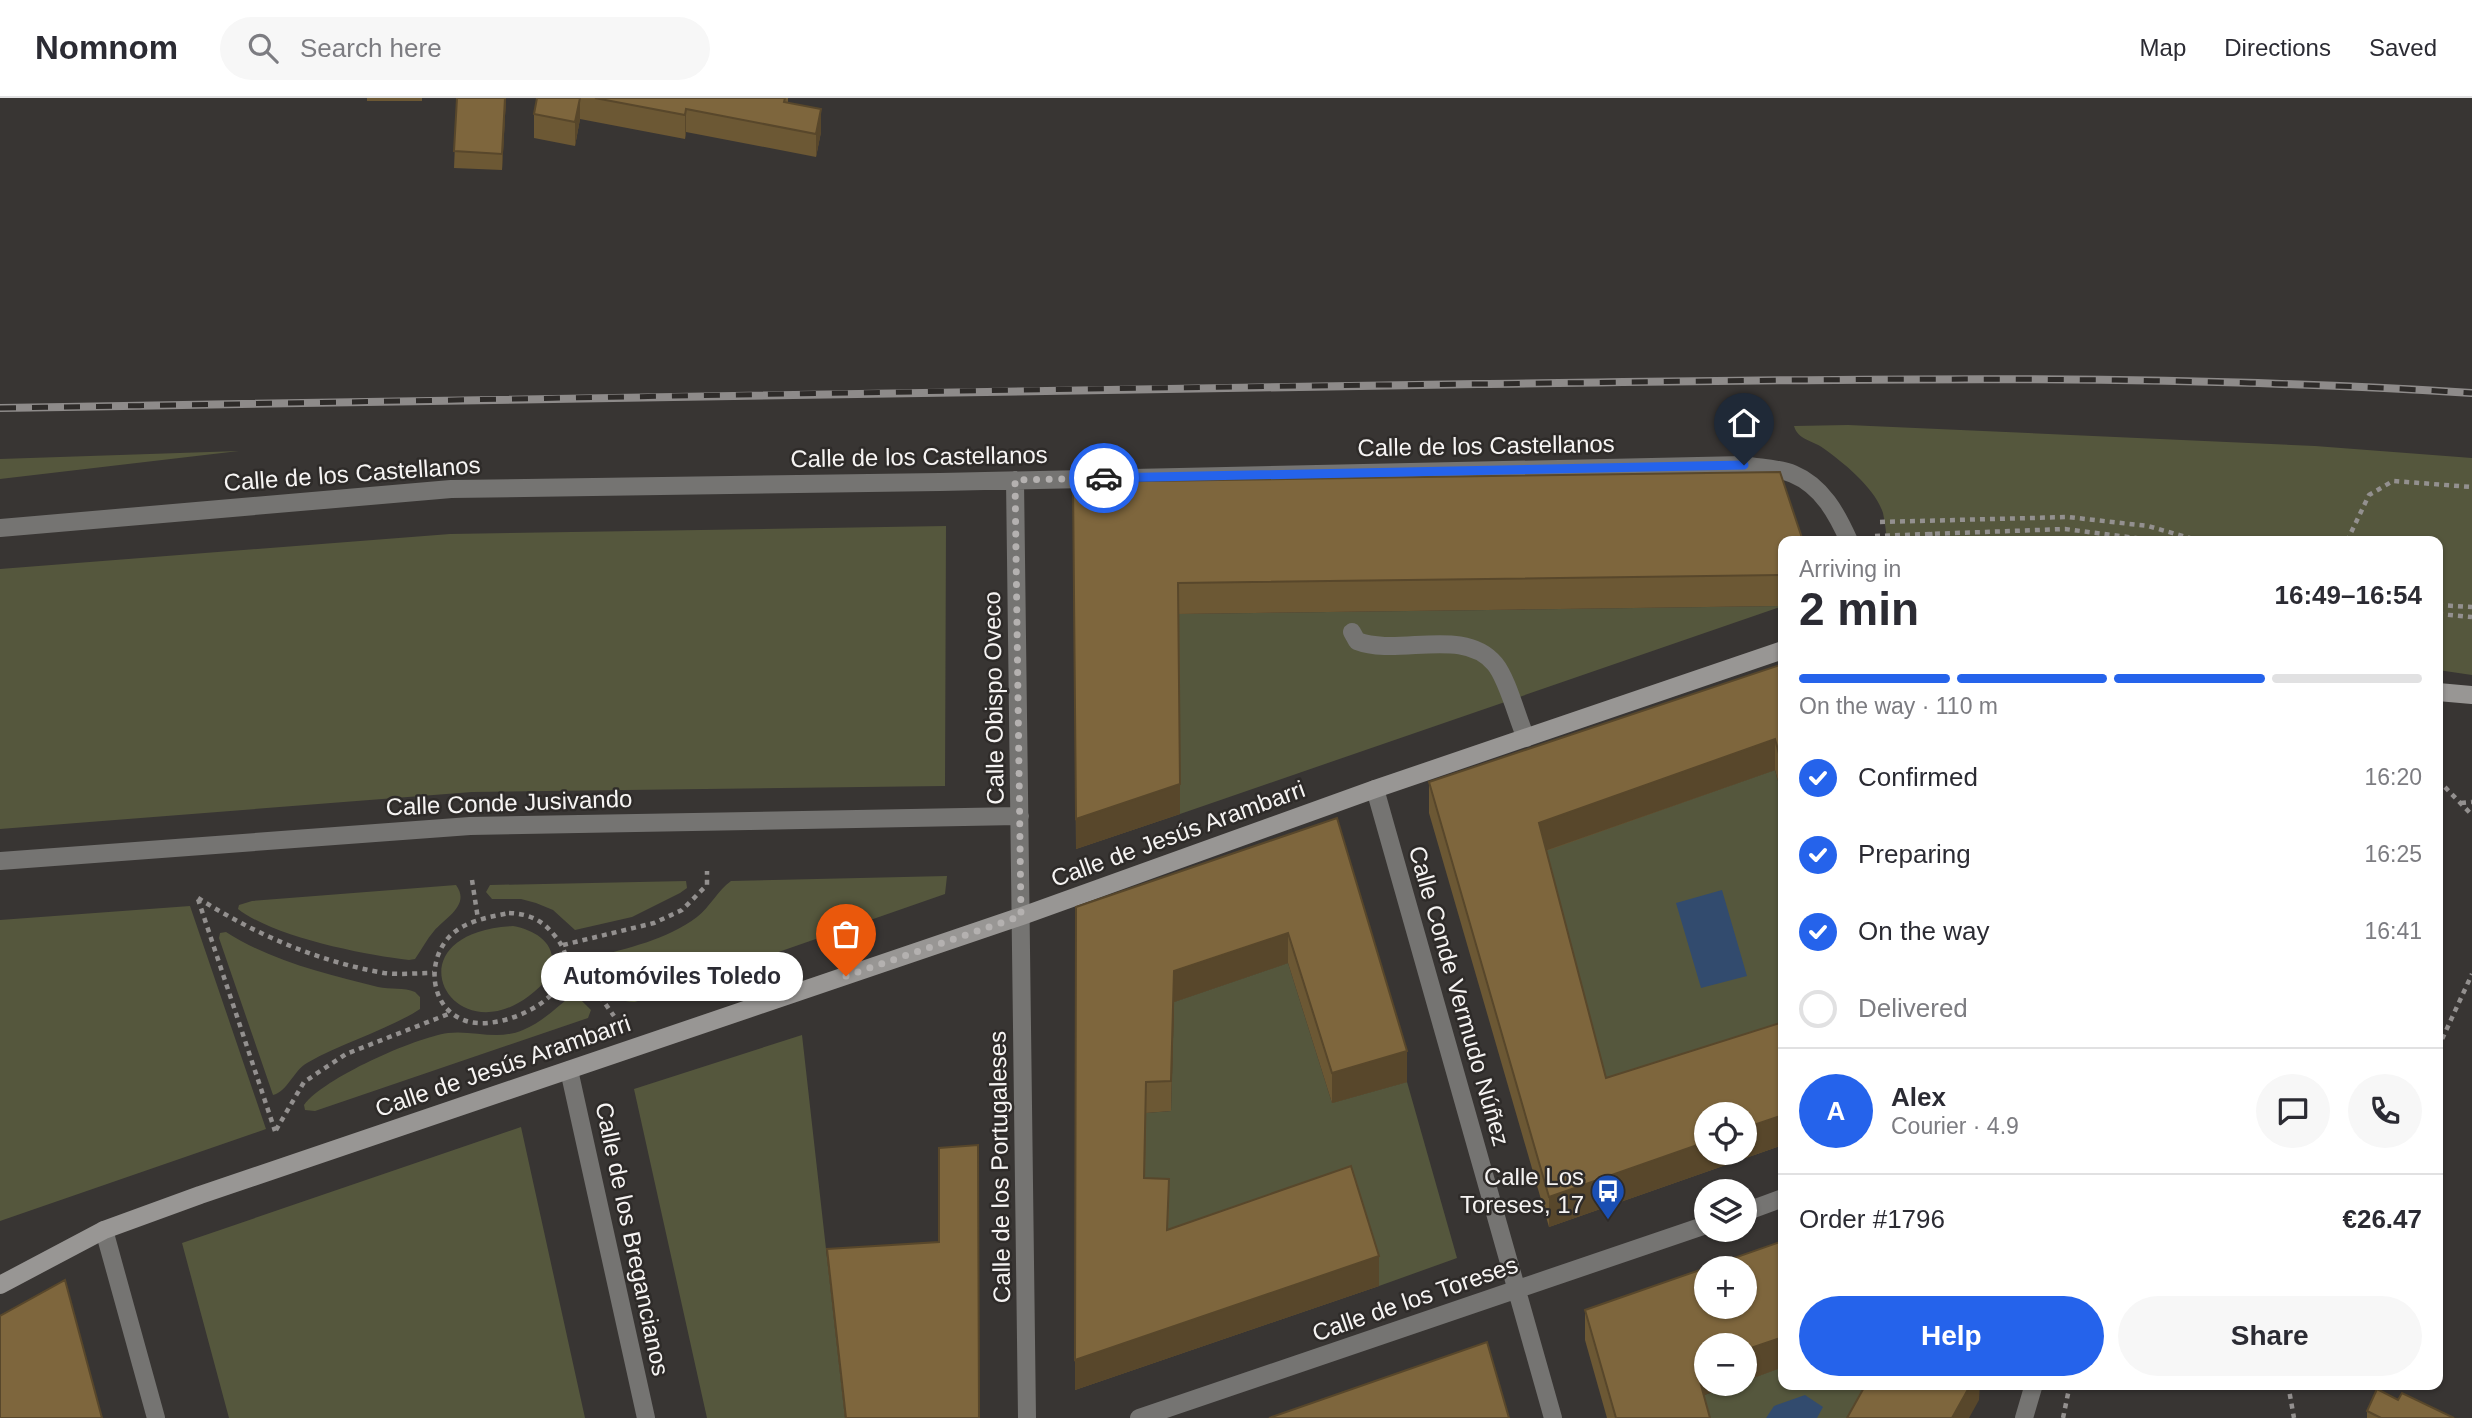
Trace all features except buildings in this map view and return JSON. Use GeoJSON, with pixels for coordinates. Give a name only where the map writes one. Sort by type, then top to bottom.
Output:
{"type":"FeatureCollection","features":[{"type":"Feature","properties":{"kind":"main road","name":"Calle de Jesús Arambarri"},"geometry":{"type":"LineString","coordinates":[[0,1285],[104,1230],[1021,916],[1375,789],[1778,652]]}},
{"type":"Feature","properties":{"kind":"main road"},"geometry":{"type":"LineString","coordinates":[[2443,692],[2472,695]]}},
{"type":"Feature","properties":{"kind":"street","name":"Calle de los Castellanos"},"geometry":{"type":"LineString","coordinates":[[0,528],[451,489],[1744,465],[1794,474],[1825,498],[1837,514],[1847,536]]}},
{"type":"Feature","properties":{"kind":"street","name":"Calle Obispo Oveco"},"geometry":{"type":"LineString","coordinates":[[1015,480],[1021,916]]}},
{"type":"Feature","properties":{"kind":"street"},"geometry":{"type":"LineString","coordinates":[[1352,632],[1357,641],[1372,647],[1457,645],[1482,651],[1497,666],[1526,738]]}},
{"type":"Feature","properties":{"kind":"street","name":"Calle Conde Vermudo Núñez"},"geometry":{"type":"LineString","coordinates":[[1375,789],[1553,1418]]}},
{"type":"Feature","properties":{"kind":"street","name":"Calle Conde Jusivando"},"geometry":{"type":"LineString","coordinates":[[0,861],[470,826],[1020,816]]}},
{"type":"Feature","properties":{"kind":"street","name":"Calle de los Portugaleses"},"geometry":{"type":"LineString","coordinates":[[1021,916],[1027,1418]]}},
{"type":"Feature","properties":{"kind":"street","name":"Calle de los Bregancianos"},"geometry":{"type":"LineString","coordinates":[[569,1070],[646,1418]]}},
{"type":"Feature","properties":{"kind":"street"},"geometry":{"type":"LineString","coordinates":[[1757,1208],[1778,1200]]}},
{"type":"Feature","properties":{"kind":"street","name":"Calle de los Toreses"},"geometry":{"type":"LineString","coordinates":[[1139,1418],[1694,1229]]}},
{"type":"Feature","properties":{"kind":"street"},"geometry":{"type":"LineString","coordinates":[[104,1230],[156,1418]]}},
{"type":"Feature","properties":{"kind":"street"},"geometry":{"type":"LineString","coordinates":[[2024,1418],[2032,1390]]}},
{"type":"Feature","properties":{"kind":"path"},"geometry":{"type":"LineString","coordinates":[[2349,536],[2369,495],[2393,481],[2472,487]]}},
{"type":"Feature","properties":{"kind":"path"},"geometry":{"type":"LineString","coordinates":[[1880,522],[2068,517],[2148,526],[2183,536]]}},
{"type":"Feature","properties":{"kind":"path"},"geometry":{"type":"LineString","coordinates":[[1884,534],[2065,529],[2120,536]]}},
{"type":"Feature","properties":{"kind":"path"},"geometry":{"type":"LineString","coordinates":[[1930,532],[1930,536]]}},
{"type":"Feature","properties":{"kind":"path"},"geometry":{"type":"LineString","coordinates":[[2443,605],[2472,607]]}},
{"type":"Feature","properties":{"kind":"path"},"geometry":{"type":"LineString","coordinates":[[2443,614],[2472,617]]}},
{"type":"Feature","properties":{"kind":"path"},"geometry":{"type":"LineString","coordinates":[[2443,785],[2472,815]]}},
{"type":"Feature","properties":{"kind":"path"},"geometry":{"type":"LineString","coordinates":[[2460,803],[2472,802]]}},
{"type":"Feature","properties":{"kind":"path"},"geometry":{"type":"LineString","coordinates":[[563,945],[654,923],[682,910],[707,885],[707,871]]}},
{"type":"Feature","properties":{"kind":"path"},"geometry":{"type":"LineString","coordinates":[[472,880],[478,919]]}},
{"type":"Feature","properties":{"kind":"path"},"geometry":{"type":"LineString","coordinates":[[432,973],[385,973],[299,950],[247,929],[198,898],[275,1131],[304,1082],[314,1075],[346,1054],[451,1013]]}},
{"type":"Feature","properties":{"kind":"path"},"geometry":{"type":"LineString","coordinates":[[526,914],[545,924],[563,945],[568,959],[566,975],[556,992],[534,1007],[506,1018],[491,1022],[470,1022],[451,1013],[436,993],[432,973],[439,951],[451,935],[478,919],[526,914]]}},
{"type":"Feature","properties":{"kind":"path"},"geometry":{"type":"LineString","coordinates":[[2443,1037],[2472,974]]}},
{"type":"Feature","properties":{"kind":"path"},"geometry":{"type":"LineString","coordinates":[[566,975],[594,988],[614,1016]]}},
{"type":"Feature","properties":{"kind":"path"},"geometry":{"type":"LineString","coordinates":[[2063,1418],[2069,1390]]}},
{"type":"Feature","properties":{"kind":"path"},"geometry":{"type":"LineString","coordinates":[[2289,1390],[2294,1418]]}},
{"type":"Feature","properties":{"kind":"green space"},"geometry":{"type":"Polygon","coordinates":[[[1848,425],[2315,446],[2472,458],[2472,675],[2443,671],[2443,536],[1886,536],[1883,513],[1866,485],[1819,445],[1802,437],[1794,426],[1848,425]]]}},
{"type":"Feature","properties":{"kind":"green space"},"geometry":{"type":"Polygon","coordinates":[[[239,451],[0,479],[0,459],[239,451]]]}},
{"type":"Feature","properties":{"kind":"green space"},"geometry":{"type":"Polygon","coordinates":[[[946,526],[945,786],[472,792],[0,829],[0,569],[450,534],[946,526]]]}},
{"type":"Feature","properties":{"kind":"green space"},"geometry":{"type":"Polygon","coordinates":[[[1778,606],[1180,814],[1178,614],[1778,606]]]}},
{"type":"Feature","properties":{"kind":"green space"},"geometry":{"type":"Polygon","coordinates":[[[1775,770],[1778,781],[1778,1055],[1606,1109],[1539,853],[1775,770]]]}},
{"type":"Feature","properties":{"kind":"green space"},"geometry":{"type":"Polygon","coordinates":[[[947,876],[945,894],[635,1002],[621,999],[607,991],[587,967],[591,958],[646,942],[685,925],[702,913],[731,881],[947,876]]]}},
{"type":"Feature","properties":{"kind":"green space"},"geometry":{"type":"Polygon","coordinates":[[[686,881],[687,888],[680,893],[632,917],[575,930],[553,910],[521,899],[492,899],[486,892],[490,885],[686,881]]]}},
{"type":"Feature","properties":{"kind":"green space"},"geometry":{"type":"Polygon","coordinates":[[[456,885],[460,892],[459,905],[431,934],[415,959],[409,960],[368,954],[296,936],[254,919],[238,909],[239,905],[252,901],[456,885]]]}},
{"type":"Feature","properties":{"kind":"green space"},"geometry":{"type":"Polygon","coordinates":[[[190,906],[266,1129],[0,1221],[0,920],[190,906]]]}},
{"type":"Feature","properties":{"kind":"green space"},"geometry":{"type":"Polygon","coordinates":[[[513,926],[539,936],[550,948],[550,976],[518,1003],[488,1012],[463,1007],[447,992],[441,972],[449,951],[472,934],[513,926]]]}},
{"type":"Feature","properties":{"kind":"green space"},"geometry":{"type":"Polygon","coordinates":[[[226,932],[261,951],[299,966],[378,987],[415,992],[420,997],[420,1009],[307,1063],[282,1090],[273,1095],[219,938],[220,933],[226,932]]]}},
{"type":"Feature","properties":{"kind":"green space"},"geometry":{"type":"Polygon","coordinates":[[[1288,963],[1332,1103],[1407,1082],[1457,1258],[1379,1286],[1351,1197],[1167,1260],[1144,1209],[1146,1113],[1171,1111],[1174,1002],[1288,963]]]}},
{"type":"Feature","properties":{"kind":"green space"},"geometry":{"type":"Polygon","coordinates":[[[571,996],[578,997],[591,1010],[588,1018],[315,1111],[305,1110],[304,1105],[330,1083],[393,1051],[448,1033],[504,1035],[523,1030],[571,996]]]}},
{"type":"Feature","properties":{"kind":"green space"},"geometry":{"type":"Polygon","coordinates":[[[802,1035],[845,1418],[707,1418],[634,1089],[802,1035]]]}},
{"type":"Feature","properties":{"kind":"green space"},"geometry":{"type":"Polygon","coordinates":[[[521,1127],[585,1418],[229,1418],[182,1243],[521,1127]]]}},
{"type":"Feature","properties":{"kind":"green space"},"geometry":{"type":"Polygon","coordinates":[[[1778,1369],[1778,1390],[1879,1390],[1864,1418],[1701,1418],[1696,1398],[1757,1396],[1757,1377],[1778,1369]]]}},
{"type":"Feature","properties":{"kind":"water"},"geometry":{"type":"Polygon","coordinates":[[[1722,890],[1747,976],[1701,988],[1676,903],[1722,890]]]}},
{"type":"Feature","properties":{"kind":"water"},"geometry":{"type":"Polygon","coordinates":[[[1805,1395],[1823,1407],[1817,1418],[1766,1418],[1774,1406],[1805,1395]]]}},
{"type":"Feature","properties":{"kind":"railway"},"geometry":{"type":"LineString","coordinates":[[0,408],[1109,389],[1975,379],[2224,382],[2472,393]]}},
{"type":"Feature","properties":{"kind":"way so far"},"geometry":{"type":"LineString","coordinates":[[846,976],[1021,916],[1015,480],[1104,478]]}},
{"type":"Feature","properties":{"kind":"place","name":"Automóviles Toledo"},"geometry":{"type":"Point","coordinates":[846,976]}},
{"type":"Feature","properties":{"kind":"place","name":"Calle Los Toreses, 17"},"geometry":{"type":"Point","coordinates":[1608,1221]}},
{"type":"Feature","properties":{"kind":"route"},"geometry":{"type":"LineString","coordinates":[[1104,478],[1744,465]]}}]}
